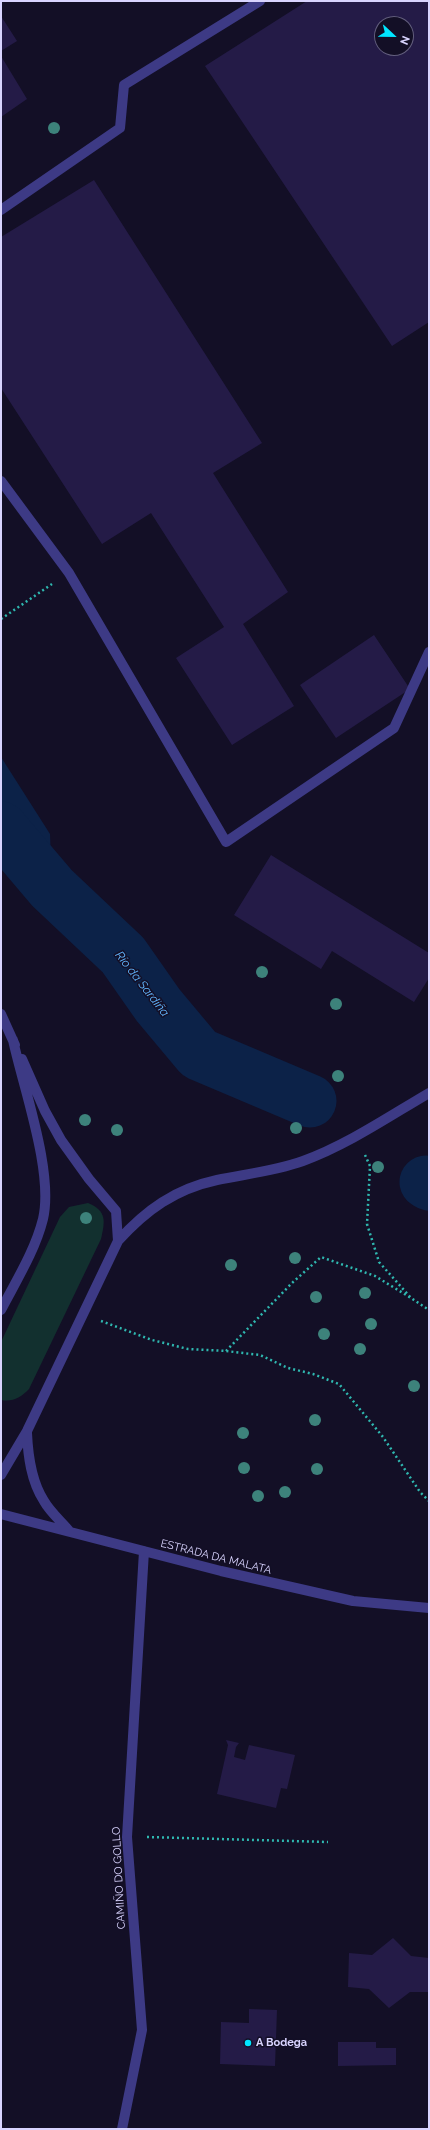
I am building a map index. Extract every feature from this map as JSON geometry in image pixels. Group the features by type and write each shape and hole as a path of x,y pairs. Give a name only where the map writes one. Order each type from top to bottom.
{"street":[{"path":"1,210 120,128 124,85 260,1"},
{"path":"1,481 69,573 226,842 394,728 429,652"},
{"path":"1,1014 45,1111 61,1140 89,1179 116,1211 118,1241"},
{"path":"1,1310 37,1239 43,1217 43,1166 13,1040"},
{"path":"1,1475 27,1431 118,1241 137,1220 167,1198 216,1180 265,1172 303,1161 355,1135 429,1094"},
{"path":"27,1431 28,1448 34,1479 44,1502 70,1532"},
{"name":"ESTRADA DA MALATA","path":"1,1514 144,1551 353,1601 429,1608"},
{"name":"CAMIÑO DO GOLLO","path":"122,2129 142,2030 127,1837 144,1551"}],"path":[{"path":"1,619 69,573"},
{"path":"355,1135 370,1166 367,1224 379,1262 411,1298"},
{"path":"226,1351 292,1283 321,1257 376,1276 429,1310"},
{"path":"84,1313 118,1328 152,1340 188,1349 260,1355 288,1368 313,1374 339,1384 383,1437 420,1492 429,1501"},
{"path":"127,1837 328,1842"}],"green space":[{"path":"88,1203 99,1209 102,1213 104,1222 101,1239 29,1389 16,1399 1,1400 1,1342 60,1217 69,1207"}],"water":[{"path":"1,757 50,834 52,888 1,858"}],"building":[{"path":"307,1 429,1 429,322 392,346 205,66"},
{"path":"1,16 17,41 1,51"},
{"path":"1,56 27,99 1,117"},
{"path":"94,180 262,443 213,473 288,592 243,624 294,706 232,745 176,658 224,627 151,513 102,544 1,388 1,237"},
{"path":"374,635 410,689 336,738 300,685"},
{"path":"271,855 429,953 429,978 414,1002 332,951 321,969 234,915"},
{"path":"226,1740 239,1743 236,1747 234,1757 245,1760 249,1745 295,1755 287,1789 281,1788 276,1808 217,1794 228,1745"},
{"path":"393,1938 411,1956 429,1958 429,1992 410,1992 389,2008 369,1989 348,1987 349,1953 372,1955"},
{"name":"A Bodega","path":"249,2009 277,2010 275,2066 220,2064 221,2022 249,2023"},
{"path":"338,2042 376,2042 376,2048 396,2048 396,2065 338,2066"}],"waterway":[{"name":"Río da Sardiña","path":"1,828 52,888 123,955 158,1005 199,1054 310,1101"}],"place":[{"name":"A Bodega","path":"248,2043"}]}
